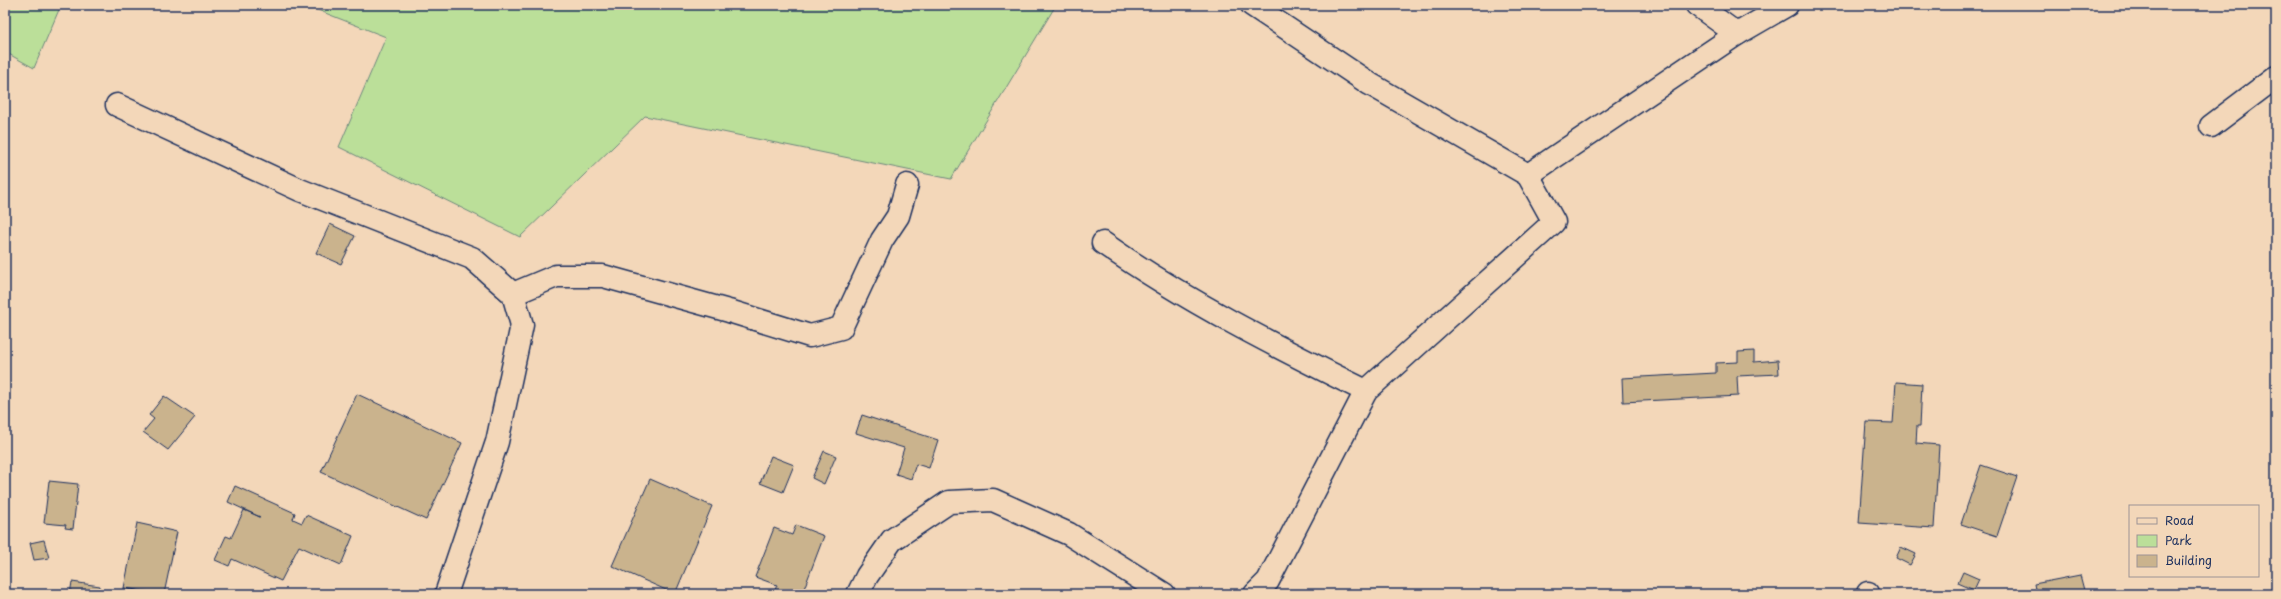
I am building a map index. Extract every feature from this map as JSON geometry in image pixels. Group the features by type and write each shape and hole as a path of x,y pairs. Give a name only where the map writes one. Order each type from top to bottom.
{"street":[{"path":"1252,5 1370,84 1528,175 1554,222 1366,391 1268,581 1255,594"},
{"path":"1697,5 1737,34"},
{"path":"1528,175 1737,34 1787,5"},
{"path":"2211,126 2276,77"},
{"path":"117,105 300,190 472,258 513,294 522,325 497,442 446,594"},
{"path":"513,294 556,276 603,276 729,311 810,336 841,328 882,240 898,216 907,185"},
{"path":"1103,243 1152,277 1253,335 1366,391"},
{"path":"858,594 867,576 892,540 949,502 993,500 1070,534 1164,594"}],"green space":[{"path":"5,5 61,5 34,68 5,52"},
{"path":"305,5 1056,5 951,179 645,116 520,237 339,147 386,37"}],"building":[{"path":"330,224 355,236 341,264 316,253"},
{"path":"1754,351 1754,362 1778,360 1779,374 1737,376 1738,396 1623,402 1622,378 1716,373 1716,363 1738,362 1738,352"},
{"path":"1896,382 1922,384 1920,426 1917,426 1916,443 1939,445 1934,528 1859,523 1866,422 1893,423"},
{"path":"357,394 462,443 426,520 321,472"},
{"path":"164,396 195,417 168,450 143,432 154,419 149,415"},
{"path":"862,415 938,440 929,468 916,464 911,479 896,474 904,448 856,433"},
{"path":"824,451 836,456 824,484 812,478"},
{"path":"771,456 794,465 783,492 760,483"},
{"path":"1981,465 2017,477 1997,536 1961,524"},
{"path":"650,479 712,506 675,594 612,566"},
{"path":"49,481 78,484 73,529 65,528 66,525 44,523"},
{"path":"235,486 295,513 293,519 302,523 306,515 353,536 341,565 299,546 281,581 232,559 229,566 215,560 226,536 231,538 244,510 260,517 228,502"},
{"path":"137,523 177,532 164,594 124,588"},
{"path":"796,525 824,536 802,594 785,594 775,590 777,585 755,577 774,528 792,535"},
{"path":"44,540 49,558 34,560 30,543"},
{"path":"1901,547 1916,554 1910,565 1896,558"},
{"path":"1963,572 1979,579 1974,590 1958,583"},
{"path":"2080,575 2085,594 2036,594 2034,584"},
{"path":"72,582 100,586 98,594 70,594"},
{"path":"124,588 144,593 144,594 122,594"}]}
